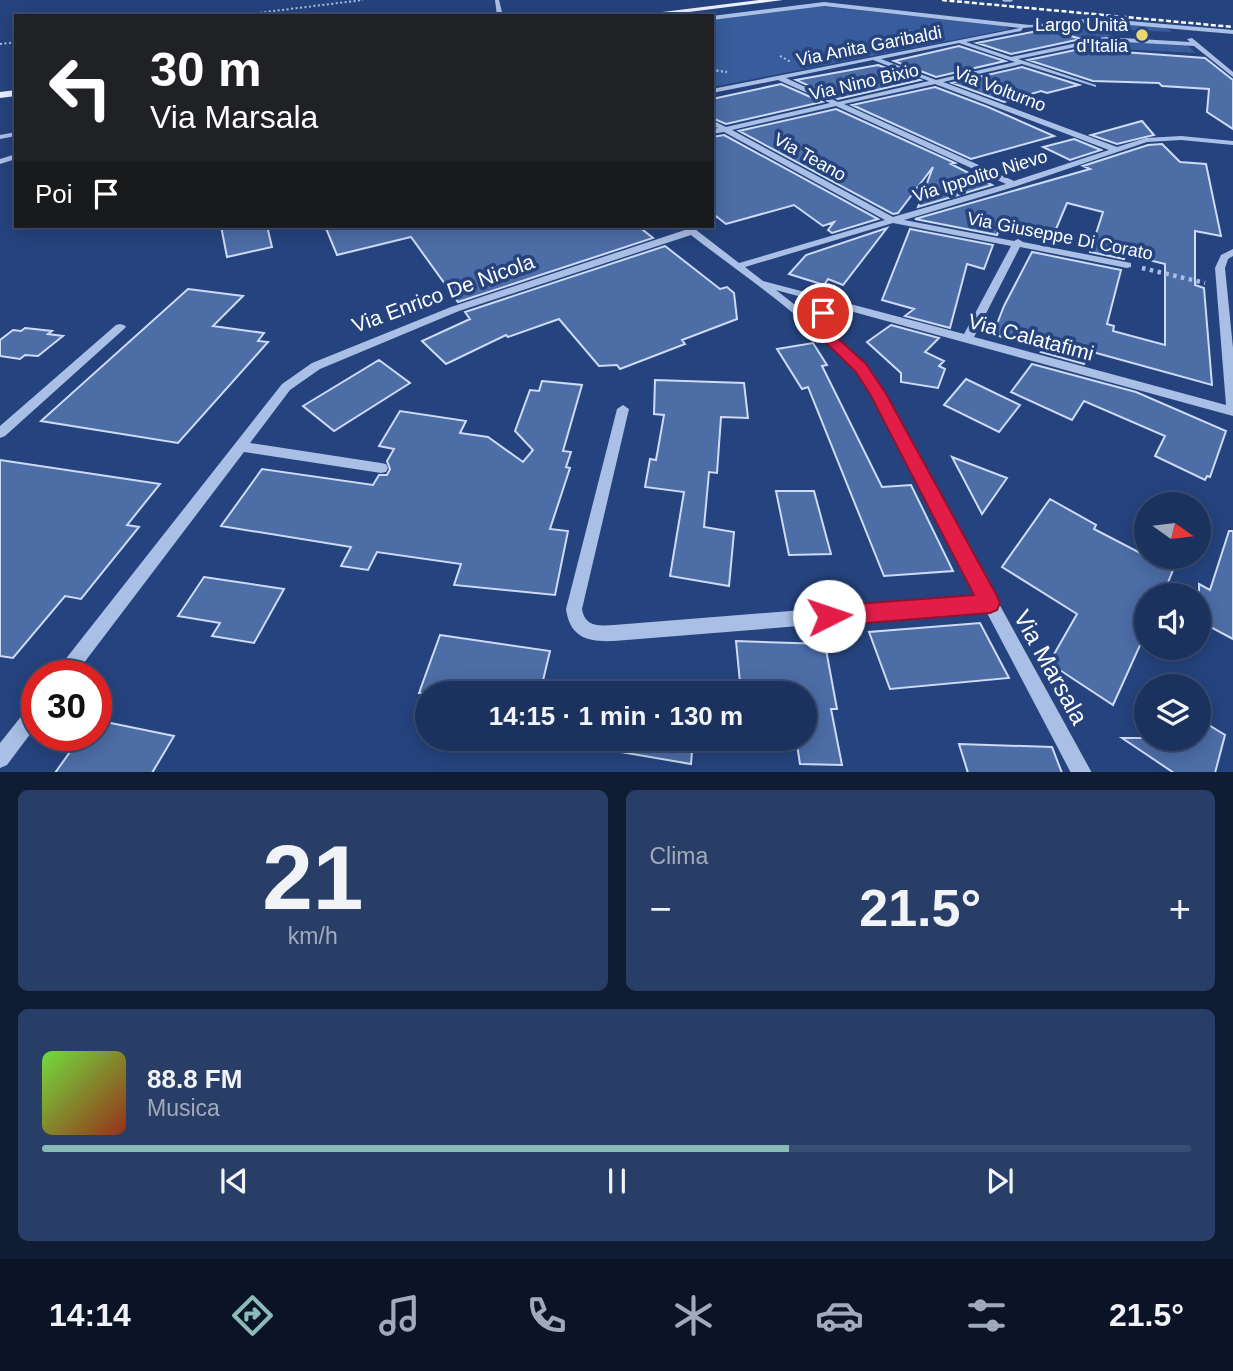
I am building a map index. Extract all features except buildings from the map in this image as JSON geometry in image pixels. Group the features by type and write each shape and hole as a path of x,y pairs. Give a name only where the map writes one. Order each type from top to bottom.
{"main road":[{"path":"648,14 752,0"},
{"path":"651,14 779,0"}],"street":[{"path":"714,18 824,4 1030,27 1086,19 1233,32"},
{"path":"1175,26 1233,75"},
{"name":"Via Anita Garibaldi","path":"714,91 1030,27"},
{"path":"1010,58 1110,39 1196,44"},
{"path":"959,42 1094,86"},
{"name":"Via Volturno","path":"874,59 1115,149"},
{"name":"Via Nino Bixio","path":"714,132 1023,62"},
{"path":"780,78 1014,184"},
{"name":"Via Teano","path":"714,123 892,220"},
{"name":"Via Ippolito Nievo","path":"739,266 1014,184 1142,141 1166,138 1233,143"},
{"name":"Via Giuseppe Di Corato","path":"892,220 1127,265"},
{"path":"689,229 764,284"},
{"name":"Via Enrico De Nicola","path":"76,660 285,387 316,366 455,309 689,229"},
{"path":"967,340 1018,242"},
{"path":"1233,252 1221,262 1233,411"},
{"name":"Via Calatafimi","path":"764,284 1233,411"},
{"name":"Via Marsala","path":"764,284 860,368 877,392 1082,772"},
{"path":"820,299 825,309 822,327 825,335"},
{"path":"801,315 817,316 823,313"},
{"path":"0,433 120,327"},
{"path":"623,409 574,609 574,618 582,629 614,633 990,603"},
{"path":"240,446 381,468"},
{"path":"0,758 21,731"}],"path":[{"path":"249,14 363,0"},
{"path":"901,28 921,35 926,40"},
{"path":"784,65 794,63"},
{"path":"714,70 737,72"},
{"name":"Via Giuseppe Di Corato","path":"1127,265 1221,286"}],"shaded area":[{"path":"820,6 1004,26 1010,29 714,87 714,20"},
{"path":"1099,22 1165,28 1172,32 1108,29 1113,37 1077,41 1067,26 1061,24"},
{"path":"1111,41 1188,46 1196,53 1117,49 1097,43"}],"waterway":[{"path":"1004,0 1011,0"}],"railway":[{"path":"942,0 1233,27"}],"place":[{"name":"Largo Unità d'Italia","path":"1142,35"}],"route":[{"path":"823,313 822,327 825,335 860,368 877,392 990,603 829,616"}]}
